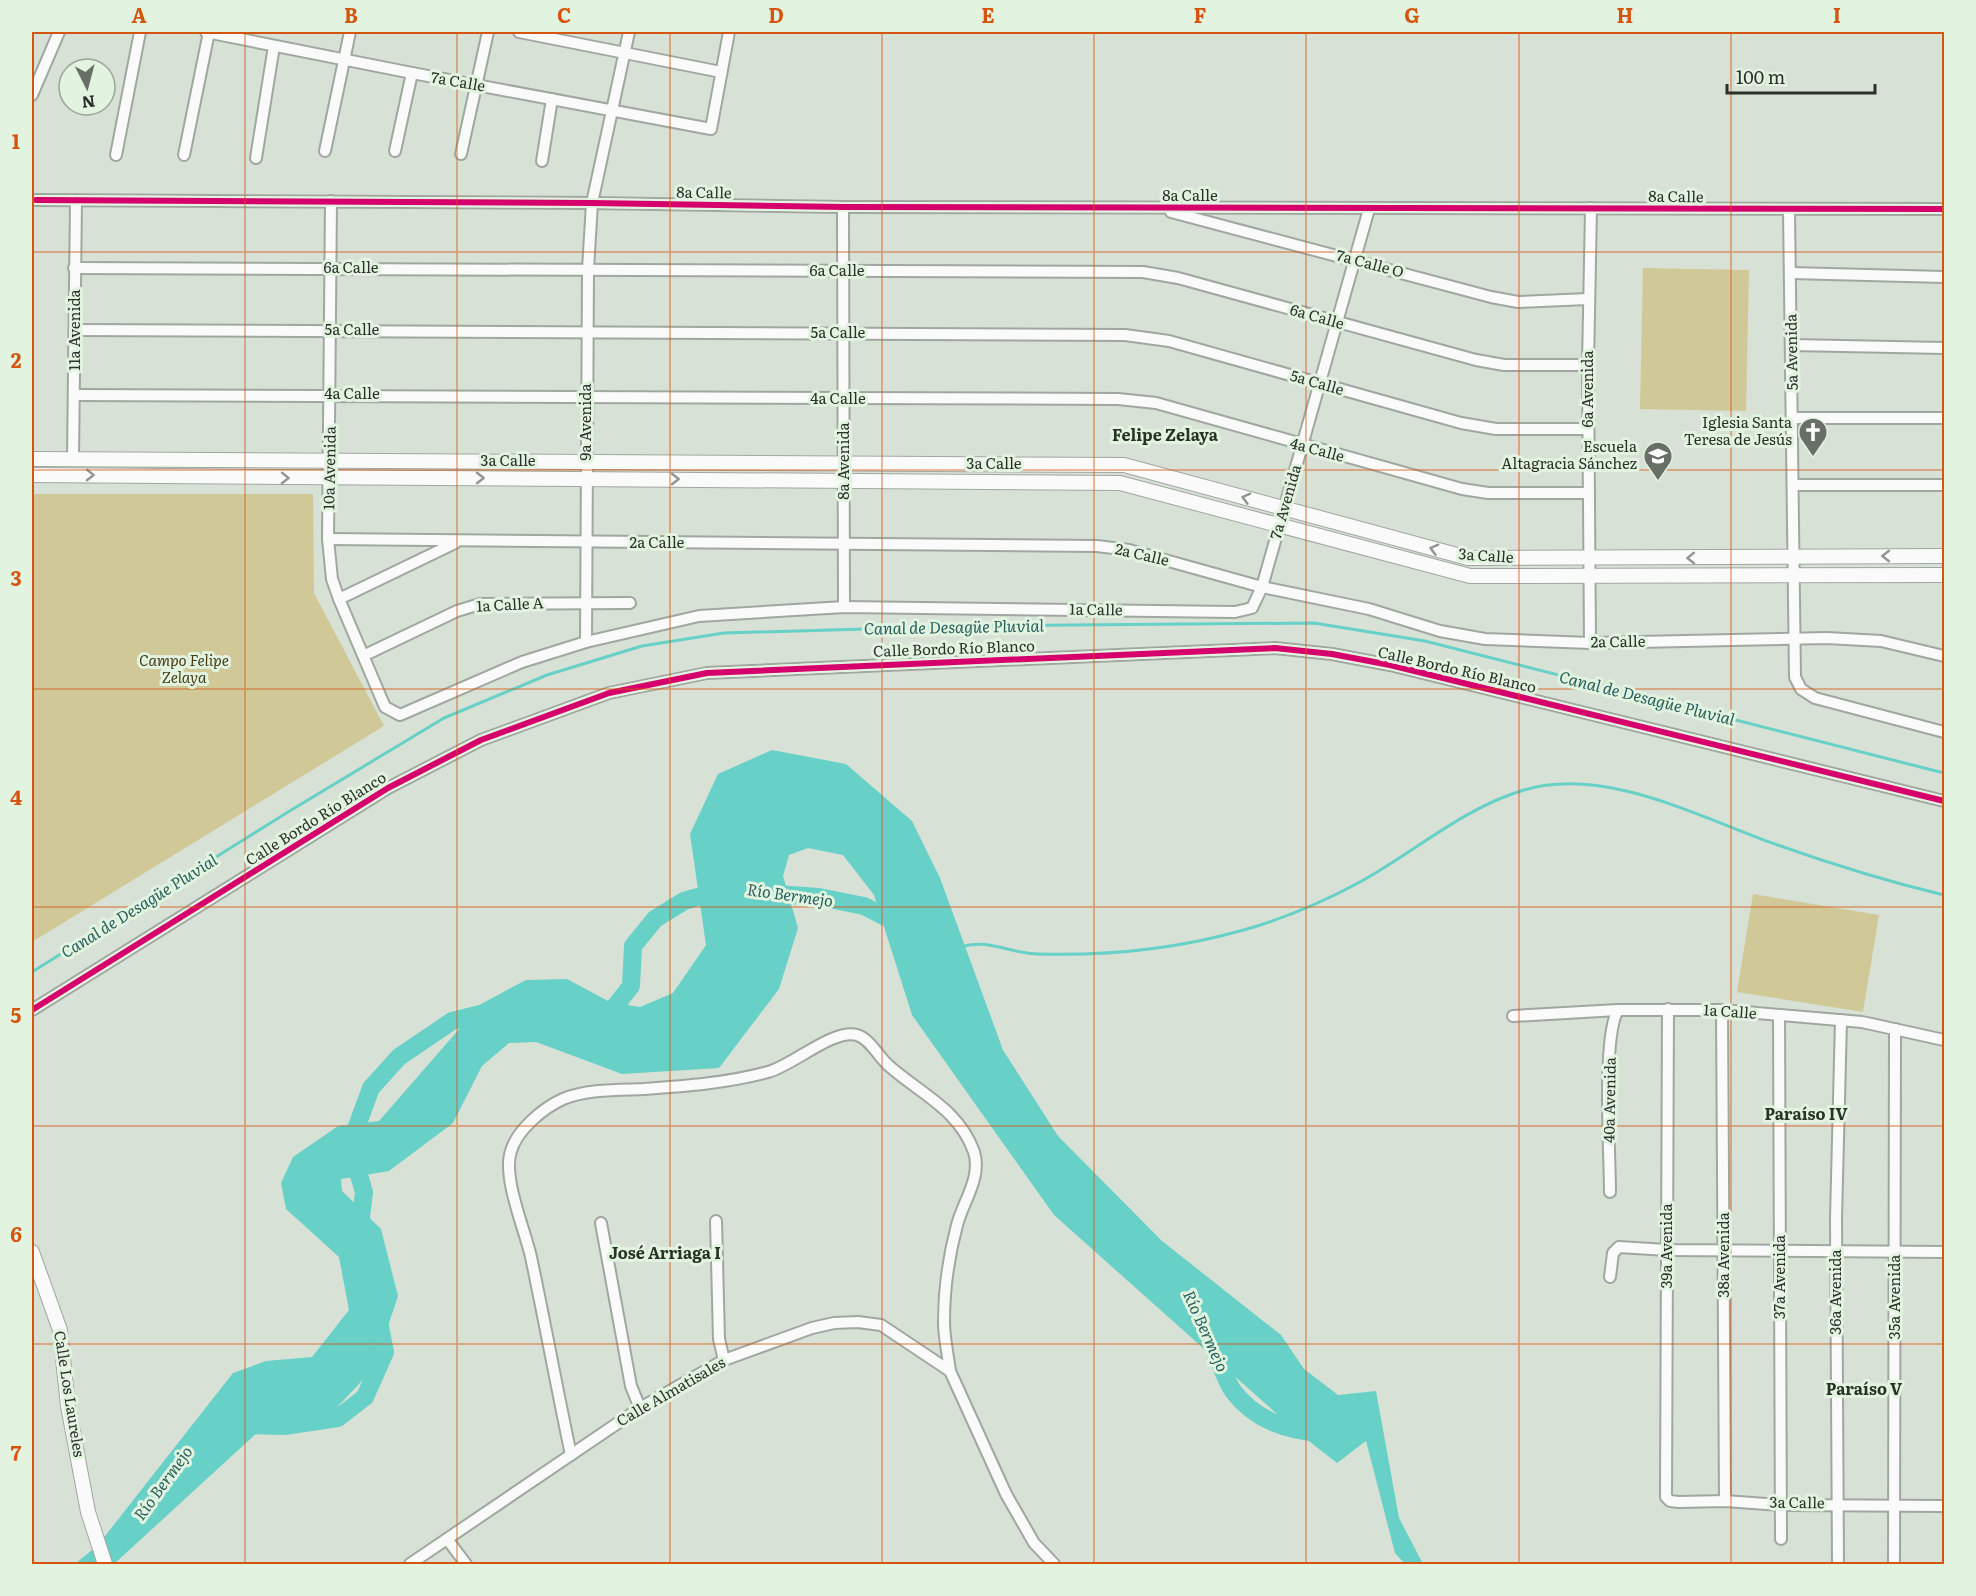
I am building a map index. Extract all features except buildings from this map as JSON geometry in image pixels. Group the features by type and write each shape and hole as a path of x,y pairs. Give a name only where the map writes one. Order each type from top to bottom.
{"street":[{"path":"32,95 59,32"},
{"path":"116,155 141,32"},
{"path":"184,155 208,32"},
{"name":"7a Calle","path":"208,32 711,129 721,72"},
{"path":"325,151 350,32"},
{"path":"461,154 489,32"},
{"path":"519,32 721,72 729,32"},
{"name":"9a Avenida","path":"586,642 586,396 588,269 592,203 629,32"},
{"path":"256,158 274,46"},
{"path":"395,151 412,73"},
{"path":"542,161 552,99"},
{"name":"8a Calle","path":"36,200 592,203 843,207 1591,208 1789,211 1944,209"},
{"name":"11a Avenida","path":"73,459 76,200"},
{"name":"10a Avenida","path":"331,201 332,330 328,539 332,579 385,707 400,715 522,662 586,642"},
{"name":"8a Avenida","path":"843,207 844,607"},
{"name":"7a Calle O","path":"1154,208 1509,300 1588,299"},
{"name":"7a Avenida","path":"1262,587 1369,208"},
{"name":"6a Avenida","path":"1590,643 1588,299 1591,208"},
{"name":"5a Avenida","path":"1789,211 1794,418 1795,638"},
{"name":"6a Calle","path":"74,268 1143,272 1178,278 1336,323 1504,365 1588,365"},
{"path":"1791,273 1944,277"},
{"name":"5a Calle","path":"75,330 1125,335 1169,341 1461,423 1496,429 1588,429"},
{"path":"1792,345 1944,348"},
{"name":"4a Calle","path":"74,394 331,394 843,400 1118,399 1156,403 1302,446 1462,489 1488,493 1589,493"},
{"path":"1794,418 1944,418"},
{"name":"3a Calle","path":"32,459 1124,465 1468,558 1944,556"},
{"name":"3a Calle","path":"32,475 1120,483 1470,576 1944,575"},
{"path":"1794,485 1944,485"},
{"name":"2a Calle","path":"328,539 458,542 1097,546 1129,550 1262,587 1369,609 1451,633 1485,639 1590,643 1795,638 1881,641 1944,656"},
{"path":"339,599 458,542"},
{"name":"1a Calle","path":"844,607 1245,611 1256,603 1262,587"},
{"name":"1a Calle A","path":"365,656 457,611 480,604 630,603"},
{"path":"586,642 699,616 844,607"},
{"path":"1795,638 1795,677 1797,684 1807,694 1944,732"},
{"name":"Calle Bordo Río Blanco","path":"32,1010 388,788 481,740 609,693 707,673 1275,648 1332,654 1390,665 1944,801"},
{"name":"1a Calle","path":"1513,1016 1618,1010 1722,1010 1841,1020 1944,1040"},
{"name":"40a Avenida","path":"1610,1192 1612,1020 1618,1010"},
{"name":"39a Avenida","path":"1666,1483 1668,1010"},
{"name":"38a Avenida","path":"1722,1010 1725,1501"},
{"name":"37a Avenida","path":"1779,1016 1782,1539"},
{"name":"36a Avenida","path":"1838,1564 1836,1251 1841,1020"},
{"name":"35a Avenida","path":"1894,1564 1895,1029"},
{"path":"571,1455 530,1256 511,1180 509,1154 517,1136 544,1111 564,1099 590,1093 698,1085 749,1077 778,1070 836,1037 849,1034 858,1035 885,1063 932,1097 961,1126 975,1155 973,1186 957,1224 950,1270 944,1322 950,1371 1006,1494 1034,1543 1054,1564"},
{"path":"716,1221 720,1339 724,1360"},
{"path":"601,1224 631,1386 640,1408"},
{"path":"1610,1277 1615,1249 1944,1252"},
{"name":"Calle Los Laureles","path":"32,1252 60,1330 68,1406 88,1512 105,1564"},
{"name":"Calle Almatisales","path":"410,1564 640,1408 724,1360 812,1328 834,1323 858,1322 881,1325 950,1371"},
{"name":"3a Calle","path":"1666,1483 1666,1497 1670,1502 1725,1501 1781,1505 1944,1506"},
{"path":"447,1539 466,1564"}],"green space":[{"path":"1643,268 1749,270 1746,411 1640,409"},
{"name":"Campo Felipe Zelaya","path":"32,494 313,494 314,593 384,726 32,942"},
{"path":"1753,894 1879,915 1863,1012 1737,992"}],"water":[{"path":"772,750 846,764 912,821 940,878 1003,1050 1058,1136 1162,1241 1281,1335 1304,1369 1338,1395 1376,1391 1399,1518 1423,1564 1405,1564 1395,1553 1366,1441 1337,1463 1296,1431 1054,1215 912,1015 874,895 843,855 808,848 789,855 783,876 798,928 779,989 719,1068 622,1074 536,1042 509,1043 482,1066 453,1123 389,1171 341,1179 342,1191 381,1229 398,1296 374,1368 327,1418 270,1421 114,1564 75,1564 98,1545 233,1373 266,1361 312,1357 349,1310 339,1257 286,1209 281,1183 293,1157 338,1126 379,1121 481,1004 526,980 567,979 610,1002 640,1007 673,993 706,945 690,834 718,774"}],"waterway":[{"name":"Canal de Desagüe Pluvial","path":"32,972 288,812 444,718 547,675 642,646 724,633 971,626 1314,623 1425,641 1944,773"},
{"path":"961,947 981,944 1038,954 1089,954 1165,947 1255,927 1346,889 1480,808 1524,790 1555,784 1619,789 1651,798 1817,858 1944,895"},
{"name":"Río Bermejo","path":"598,1018 613,1009 631,986 633,946 655,919 684,901 722,890"},
{"name":"Río Bermejo","path":"763,893 819,897 864,906 901,925"},
{"name":"Río Bermejo","path":"359,1233 364,1192 350,1145 371,1088 399,1057 452,1021 496,1010"},
{"name":"Río Bermejo","path":"242,1425 284,1426 338,1418 365,1397 385,1352 378,1317"},
{"name":"Río Bermejo","path":"1212,1344 1230,1386 1251,1409 1283,1426 1320,1433"}],"cycle path":[{"path":"36,200 592,203 843,207 1944,209"},
{"path":"32,1010 388,788 481,740 609,693 707,673 1275,648 1332,654 1390,665 1944,801"}],"place":[{"name":"Iglesia Santa Teresa de Jesús","path":"1813,458"},
{"name":"Escuela Altagracia Sánchez","path":"1658,482"}],"district":[{"name":"Felipe Zelaya","path":"1165,435"},
{"name":"Paraíso IV","path":"1806,1114"},
{"name":"José Arriaga I","path":"665,1253"},
{"name":"Paraíso V","path":"1864,1389"}]}
